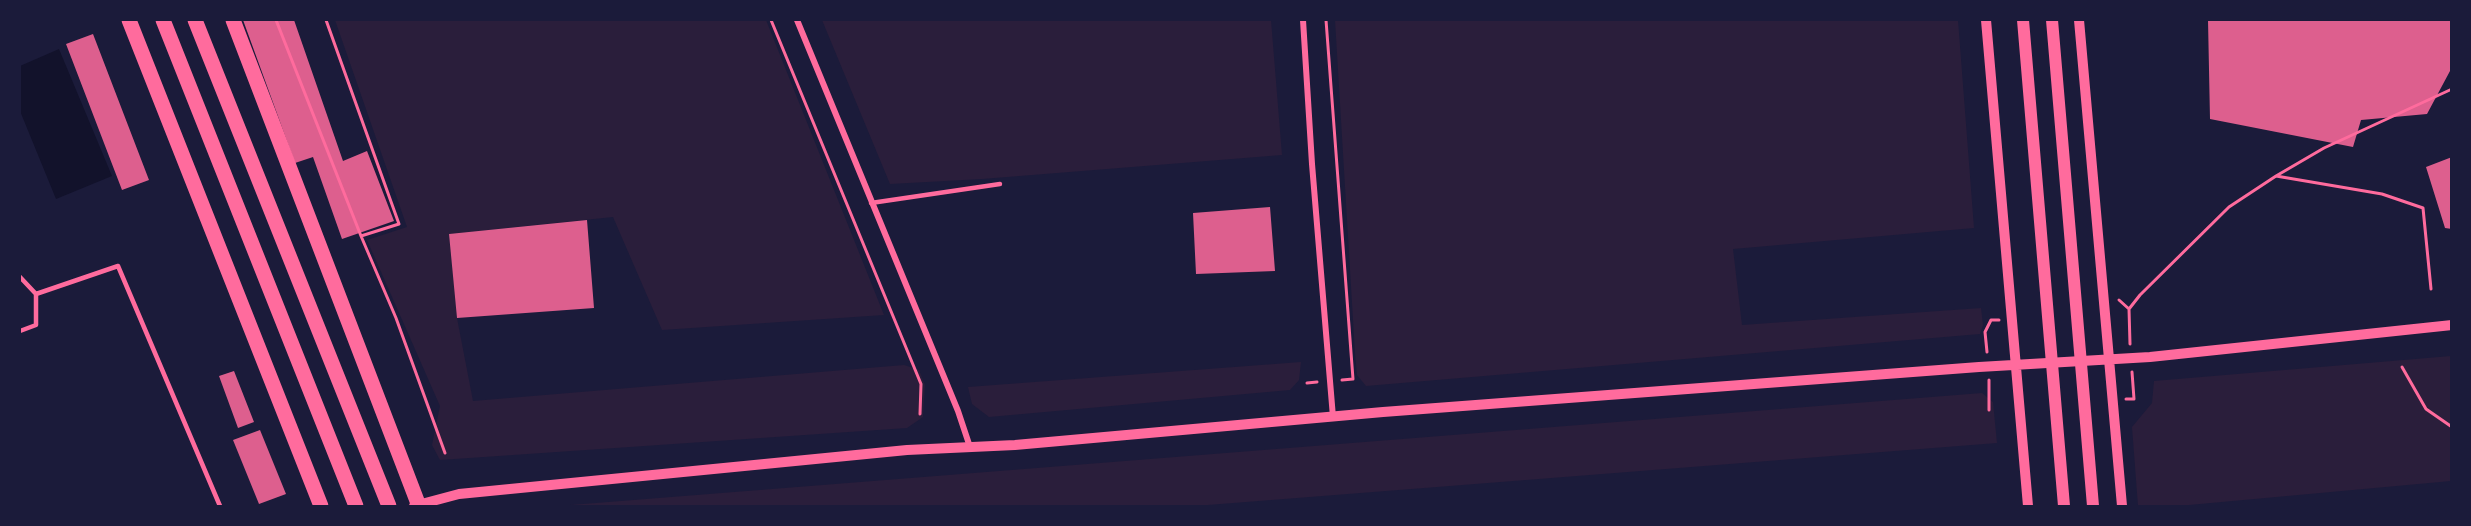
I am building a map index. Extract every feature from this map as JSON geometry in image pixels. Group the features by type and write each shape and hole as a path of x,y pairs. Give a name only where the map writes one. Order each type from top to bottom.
{"main road":[{"path":"129,20 321,507"},
{"path":"163,20 356,507"},
{"path":"195,20 388,507"},
{"path":"233,20 418,506"},
{"path":"2023,20 2064,507"},
{"path":"2052,20 2093,507"}],"street":[{"path":"796,20 958,411 970,448"},
{"path":"1303,20 1312,164 1333,417"},
{"path":"1986,20 2028,507"},
{"path":"2079,20 2122,507"},
{"path":"418,506 459,494 907,450 970,448 1333,417 2052,362 2150,357 2451,326"}],"lane":[{"path":"871,203 1000,184"},
{"path":"36,294 118,266 220,507"},
{"path":"20,277 36,294 36,325 20,331"}],"path":[{"path":"276,20 360,236 396,318 445,453"},
{"path":"326,20 399,224 360,236"},
{"path":"771,20 921,384 920,414"},
{"path":"1326,20 1353,379"},
{"path":"2129,309 2140,295 2229,207 2324,148 2451,89"},
{"path":"2276,176 2382,194 2423,208 2431,289"},
{"path":"2402,368 2426,409 2451,427"}],"shaded area":[{"path":"335,20 766,20 884,315 662,330 613,217 449,234 457,318 473,401 904,365 919,370 925,385 923,417 907,428 440,460 432,445 440,406 367,240 407,227"},
{"path":"822,20 1271,20 1282,155 982,179 890,184"},
{"path":"1335,20 1958,20 1974,228 1733,249 1742,325 1981,308 1983,325 1980,334 1366,386 1357,375 1355,353"},
{"path":"59,49 112,176 56,199 20,111 20,66"},
{"path":"2451,356 2451,481 2178,506 2138,506 2132,427 2152,403 2154,381"},
{"path":"1301,362 1299,380 1290,390 989,417 972,404 968,387"},
{"path":"1982,393 1993,402 1997,443 1195,506 558,506"}],"building":[{"path":"243,20 294,20 343,161 367,151 394,221 342,239 313,157 295,163"},
{"path":"2208,20 2452,20 2452,73 2450,71 2427,114 2361,120 2353,147 2210,119"},
{"path":"93,34 149,180 122,190 66,44"},
{"path":"2452,157 2452,229 2445,228 2426,167"},
{"path":"1270,207 1275,271 1196,274 1193,213"},
{"path":"587,220 594,308 457,318 449,234"},
{"path":"234,371 254,422 238,428 219,376"},
{"path":"260,430 286,494 259,504 233,440"}]}
